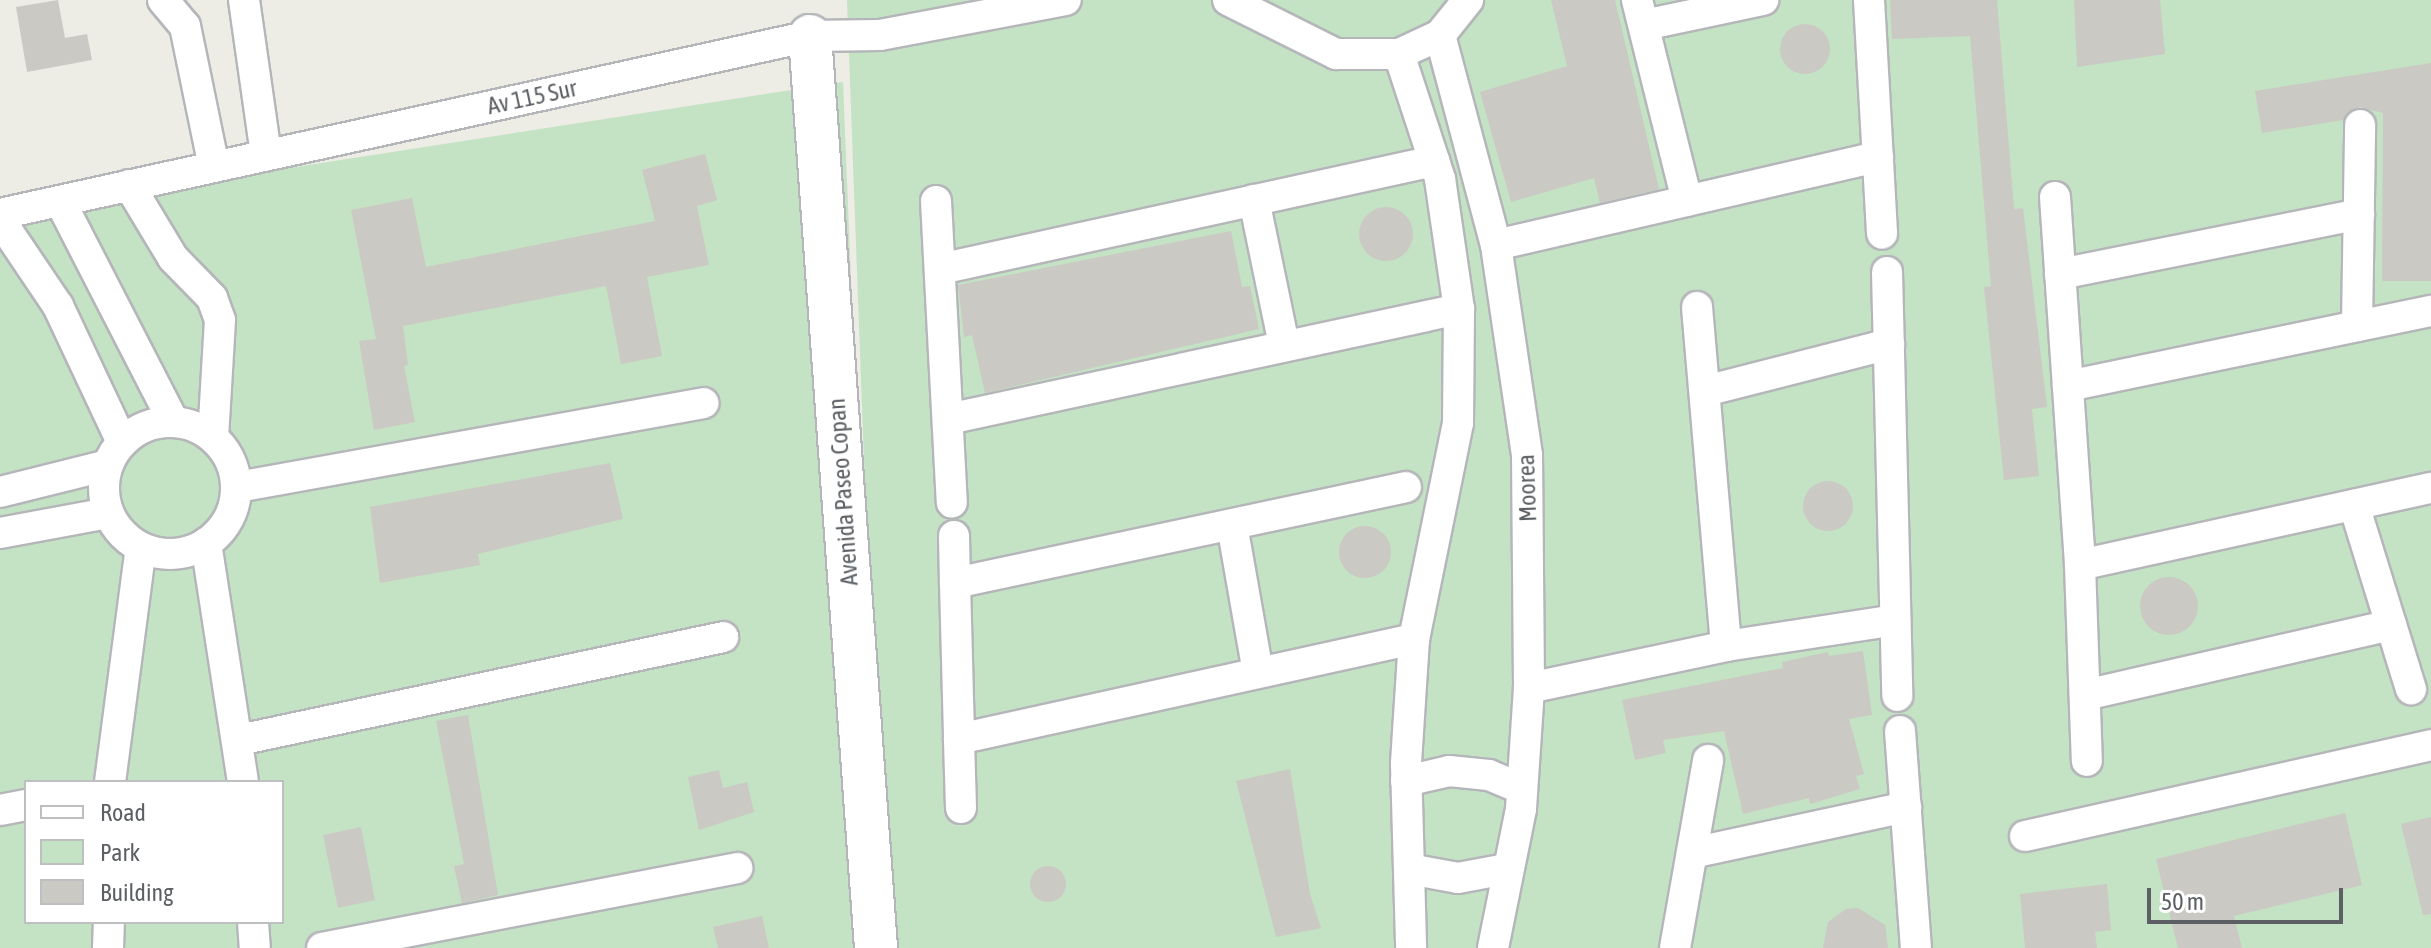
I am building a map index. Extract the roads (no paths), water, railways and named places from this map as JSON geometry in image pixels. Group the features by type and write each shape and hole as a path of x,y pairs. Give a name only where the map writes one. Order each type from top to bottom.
{"main road":[{"name":"Avenida Paseo Copan","path":"810,36 876,948"}],"street":[{"path":"163,0 185,26 214,167"},
{"path":"244,0 266,155"},
{"name":"Av 115 Sur","path":"0,217 129,185 810,36 880,35 1066,0"},
{"path":"1228,0 1336,54 1399,54 1440,35 1468,0"},
{"path":"1687,201 1640,13 1763,0"},
{"path":"1869,0 1882,234"},
{"name":"Moorea","path":"1440,35 1471,137 1496,245 1527,455 1529,688 1522,789 1493,948"},
{"path":"1399,54 1431,152 1459,309 1458,423 1414,639 1406,781 1411,948"},
{"path":"2357,326 2360,125"},
{"path":"940,269 1254,200 1431,152 1471,137"},
{"path":"1496,245 1878,157"},
{"path":"129,185 173,258 212,298 220,320 213,437"},
{"path":"2055,197 2080,565 2087,761"},
{"path":"1254,200 1284,345"},
{"path":"60,201 173,421"},
{"path":"936,201 952,503"},
{"path":"2060,274 2359,214"},
{"path":"0,217 58,306 115,453 108,513 141,548 184,553 206,543 224,527 237,487 230,458 213,437 173,421 154,423 115,453 6,491 8,531 108,513"},
{"path":"1887,272 1897,696"},
{"path":"1697,307 1726,646"},
{"path":"948,419 1459,309"},
{"path":"2068,386 2431,311"},
{"path":"1705,391 1889,344"},
{"path":"237,487 704,403"},
{"path":"955,583 1406,487"},
{"path":"2080,565 2431,488"},
{"path":"2354,505 2411,689"},
{"path":"1232,525 1258,672"},
{"path":"954,536 961,808"},
{"path":"206,543 243,780"},
{"path":"110,780 129,602 141,548"},
{"path":"1529,688 1726,646 1895,620"},
{"path":"2085,695 2391,625"},
{"path":"239,740 723,637"},
{"path":"959,739 1414,639"},
{"path":"1900,731 1916,948"},
{"path":"2025,836 2431,745"},
{"path":"1675,948 1708,760"},
{"path":"1406,781 1449,771 1489,775 1522,789"},
{"path":"0,810 24,805"},
{"path":"1692,853 1906,807"},
{"path":"322,948 737,868"},
{"path":"1409,869 1458,878 1506,869"},
{"path":"108,948 109,924"},
{"path":"253,924 255,948"}]}
